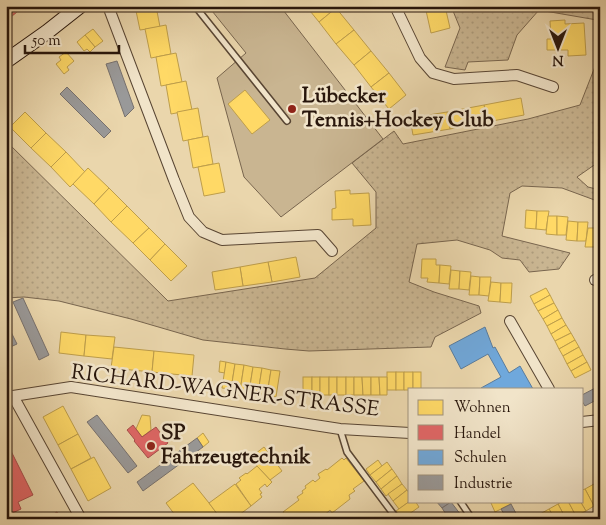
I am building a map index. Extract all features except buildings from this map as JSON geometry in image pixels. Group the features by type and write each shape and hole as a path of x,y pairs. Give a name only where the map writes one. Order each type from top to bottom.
{"main road":[{"path":"6,61 80,6"}],"street":[{"path":"108,6 189,217 203,232 222,240 318,235 332,251"},
{"path":"395,6 420,58 433,73 454,79 517,75 553,87"},
{"path":"510,321 548,388"},
{"name":"RICHARD-WAGNER-STRASSE","path":"10,397 72,387 340,429 408,433"},
{"path":"10,397 81,519"},
{"path":"584,422 600,420"}],"lane":[{"path":"195,6 287,121"},
{"path":"340,429 347,452 397,519"},
{"path":"461,502 472,519"}],"shaded area":[{"name":"Lübecker Tennis+Hockey Club","path":"208,6 280,6 383,139 281,217 244,177 217,78 246,53"},
{"path":"451,6 600,6 600,161 577,177 588,187 600,190 600,202 562,188 522,186 510,193 502,236 570,253 559,269 529,272 520,260 502,258 490,250 457,240 417,244 409,282 479,306 481,313 435,337 431,347 309,351 203,340 59,301 24,297 6,298 6,141 168,301 315,278 376,228 376,192 352,163 394,131 403,144 528,119 580,105 598,59 597,20 539,10 517,35 508,60 468,62 465,70 445,67 460,28"}],"place":[{"name":"Lübecker Tennis+Hockey Club","path":"292,109"},
{"name":"SP Fahrzeugtechnik","path":"151,446"}]}
